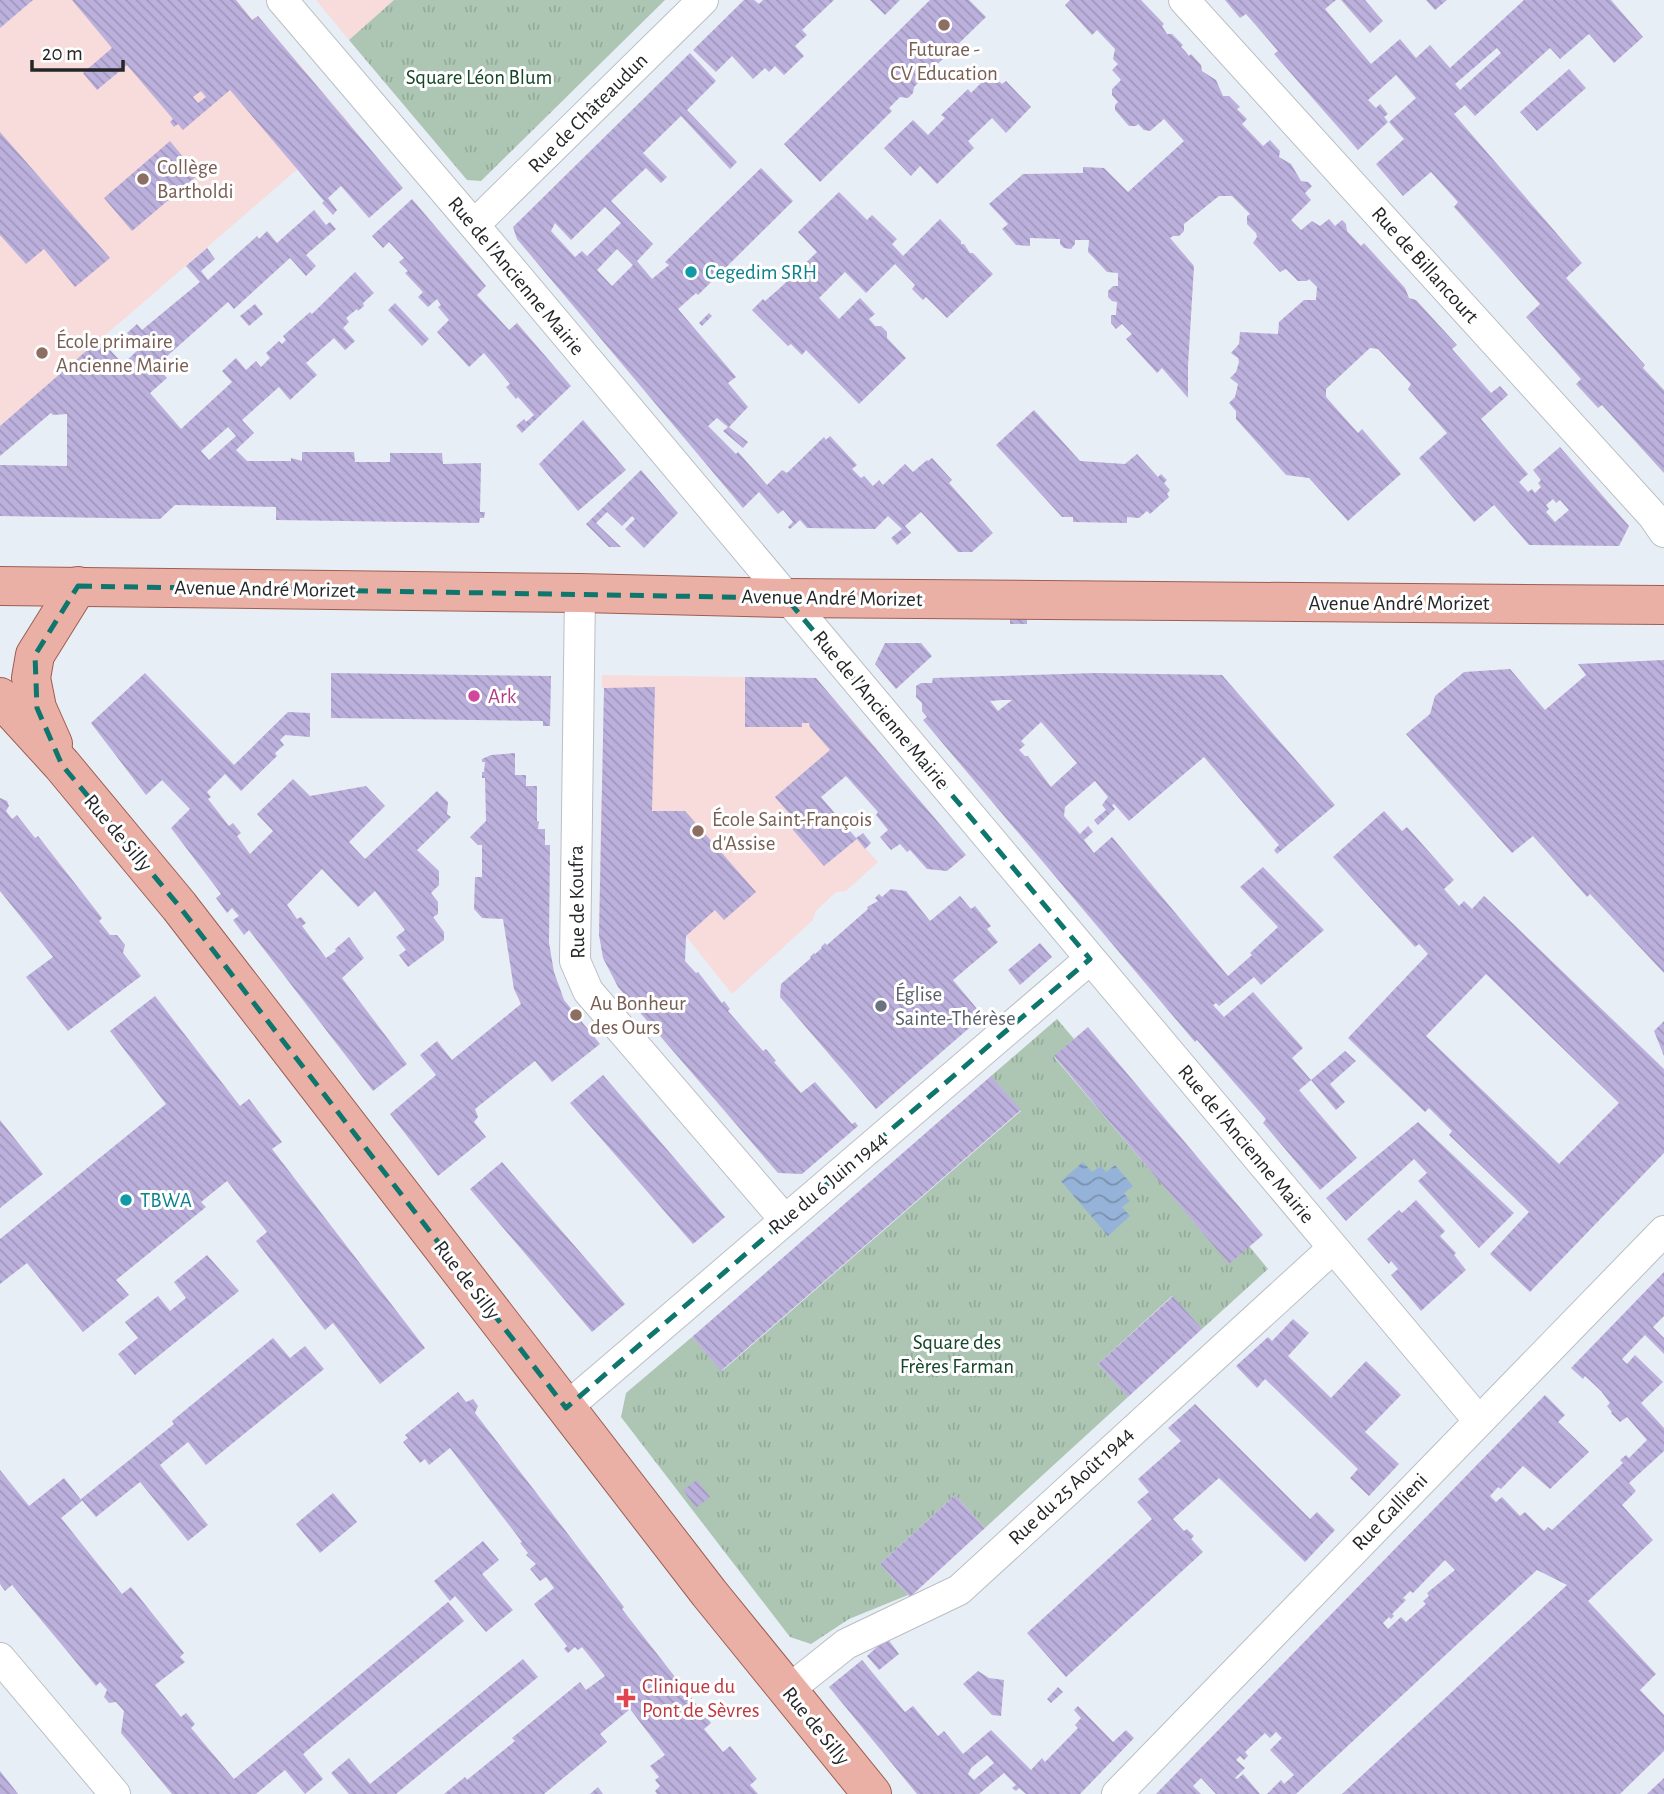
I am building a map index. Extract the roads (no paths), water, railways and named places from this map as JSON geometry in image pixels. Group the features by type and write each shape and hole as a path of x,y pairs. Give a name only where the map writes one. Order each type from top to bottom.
{"main road":[{"name":"Avenue André Morizet","path":"0,586 786,598 1664,605"},
{"name":"Rue de Silly","path":"62,765 37,708 31,678 35,655 78,586"},
{"name":"Rue de Silly","path":"0,697 62,765 179,906 566,1408 787,1691 872,1794"}],"street":[{"name":"Rue de l'Ancienne Mairie","path":"282,0 1479,1421"},
{"name":"Rue de Châteaudun","path":"474,225 703,0"},
{"name":"Rue de Billancourt","path":"1184,0 1663,528"},
{"name":"Rue de Koufra","path":"580,593 575,961 588,991 785,1220"},
{"name":"Rue du 6 Juin 1944","path":"566,1408 1090,959"},
{"name":"Rue Gallieni","path":"1117,1794 1664,1231"},
{"name":"Rue du 25 Août 1944","path":"787,1691 846,1644 959,1590 1333,1248"},
{"path":"0,1658 115,1794"}],"water":[{"path":"1083,1162 1092,1172 1101,1166 1106,1172 1115,1165 1133,1186 1124,1193 1130,1201 1122,1207 1130,1216 1108,1236 1061,1181"}],"place":[{"name":"Futurae - CV Education","path":"944,25"},
{"name":"Collège Bartholdi","path":"143,179"},
{"name":"Cegedim SRH","path":"691,272"},
{"name":"École primaire Ancienne Mairie","path":"42,353"},
{"name":"Ark","path":"474,696"},
{"name":"École Saint-François d'Assise","path":"698,831"},
{"name":"Église Sainte-Thérèse","path":"881,1006"},
{"name":"Au Bonheur des Ours","path":"576,1015"},
{"name":"TBWA","path":"126,1200"},
{"name":"Clinique du Pont de Sèvres","path":"626,1698"}],"park label":[{"name":"Square Léon Blum","path":"479,77"},
{"name":"Square des Frères Farman","path":"957,1354"}]}
